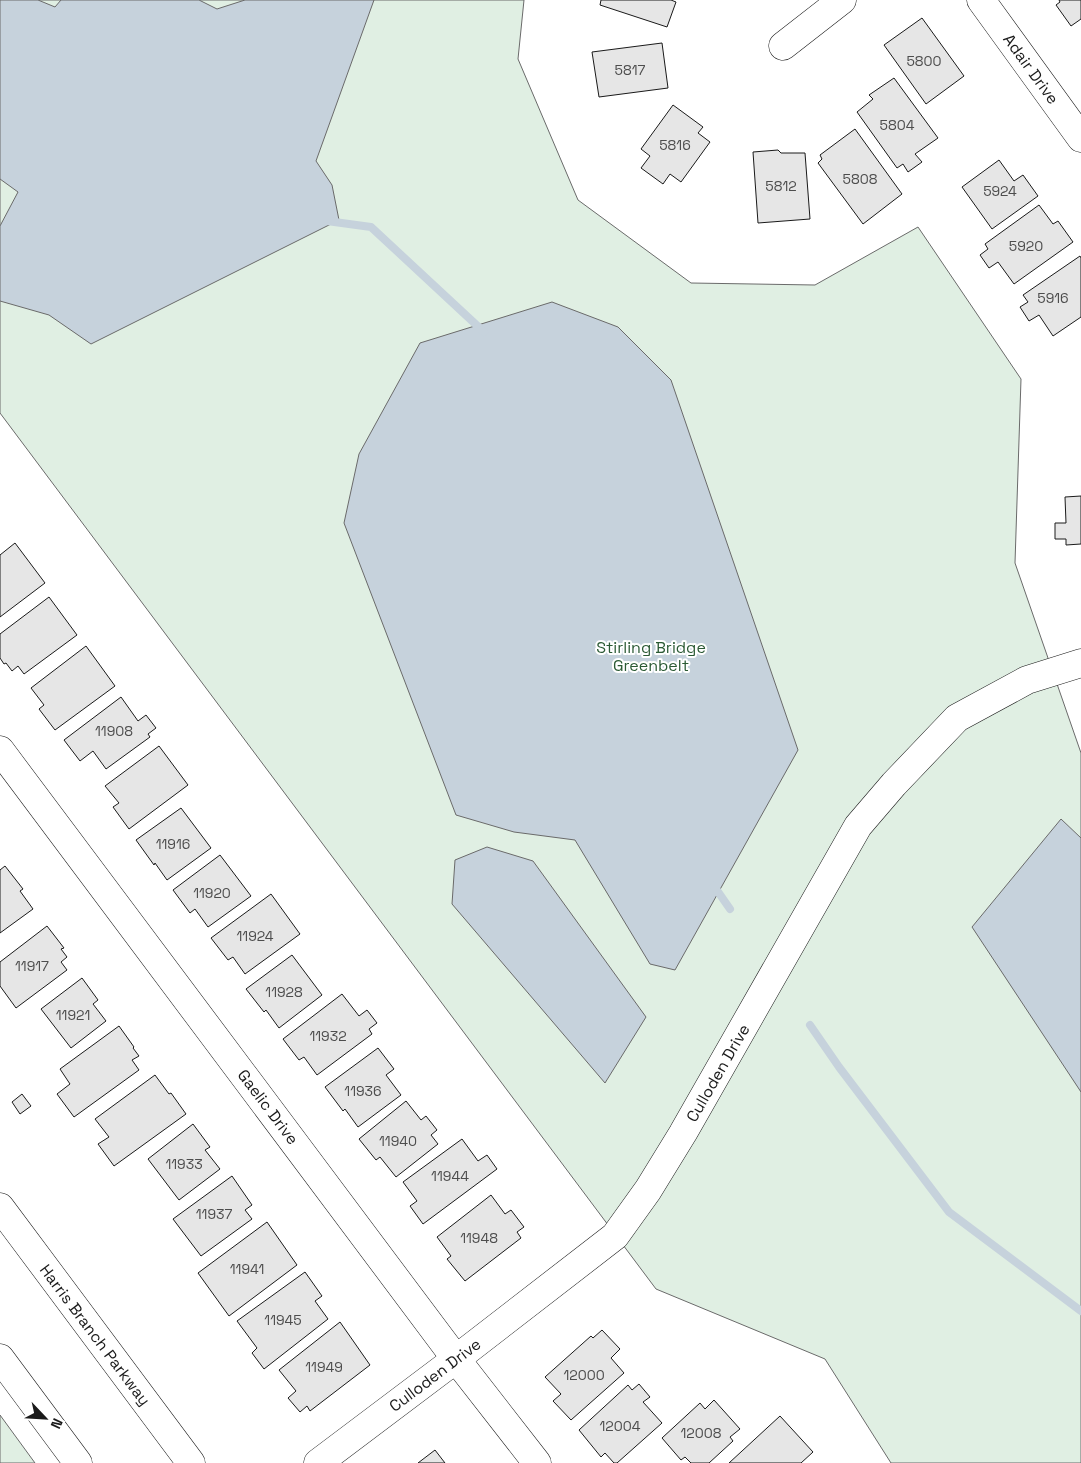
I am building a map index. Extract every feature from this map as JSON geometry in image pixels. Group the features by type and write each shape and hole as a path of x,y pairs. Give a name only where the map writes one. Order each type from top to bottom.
{"street":[{"path":"783,46 842,0"},
{"name":"Adair Drive","path":"981,0 1081,138"},
{"name":"Culloden Drive","path":"318,1463 615,1236 648,1190 683,1133 858,826 894,784 957,718 1027,680 1081,663"},
{"name":"Gaelic Drive","path":"0,750 456,1359 537,1463"},
{"name":"Harris Branch Parkway","path":"0,1206 190,1463"},
{"path":"0,1358 78,1463"}],"green space":[{"name":"Stirling Bridge Greenbelt","path":"0,0 524,0 518,59 578,200 691,283 815,285 918,227 1021,379 1015,563 1081,753 1081,1463 891,1463 825,1359 656,1289 0,413"},
{"path":"0,1415 35,1463 0,1463"}],"shaded area":[{"path":"0,0 38,0 55,7 61,0 199,0 217,9 245,0 374,0 316,161 332,185 339,220 91,344 49,315 0,301 0,226 18,192 0,179"},
{"path":"552,302 618,327 671,380 798,750 675,970 650,964 575,840 514,832 456,815 344,523 359,454 420,343"},
{"path":"1061,819 1081,838 1081,1092 972,927"},
{"path":"487,847 533,861 646,1017 605,1083 452,904 455,860"}],"building":[{"path":"601,0 671,0 676,2 667,27 600,5"},
{"path":"1059,0 1081,0 1081,19 1071,26 1056,5 1060,2"},
{"path":"922,18 964,76 926,104 884,45"},
{"path":"662,43 668,88 599,97 592,52"},
{"path":"894,78 938,138 915,154 922,162 908,172 903,164 897,168 857,112 873,99 869,95"},
{"path":"673,105 703,127 698,133 710,142 681,182 670,174 663,184 641,168 650,156 641,149"},
{"path":"855,129 902,194 863,224 818,163 822,159 820,155"},
{"path":"778,150 781,153 805,153 810,219 758,223 753,152"},
{"path":"999,160 1014,181 1023,175 1038,196 992,229 962,187"},
{"path":"1039,205 1053,224 1058,221 1073,242 1014,284 998,262 989,268 980,255 988,249 985,244"},
{"path":"1080,256 1081,317 1053,336 1039,315 1029,321 1020,307 1028,302 1023,295"},
{"path":"1081,496 1081,544 1066,545 1066,539 1055,539 1055,523 1066,523 1065,497"},
{"path":"15,543 45,583 0,617 0,555"},
{"path":"49,597 77,635 24,674 18,666 12,671 0,658 0,634"},
{"path":"86,646 115,686 55,730 39,709 44,705 31,688"},
{"path":"121,697 138,721 146,715 156,728 148,734 150,737 106,769 93,751 80,761 64,740"},
{"path":"159,746 188,785 129,829 113,807 119,803 105,786"},
{"path":"181,808 211,848 167,880 136,840"},
{"path":"220,855 251,896 208,927 195,909 190,913 173,890"},
{"path":"5,866 23,889 20,891 33,909 0,933 0,870"},
{"path":"271,894 300,934 245,974 233,957 228,960 211,938"},
{"path":"47,926 64,948 61,949 67,957 61,962 67,970 16,1008 0,986 0,962"},
{"path":"292,955 322,995 279,1028 266,1010 264,1012 246,989"},
{"path":"82,978 98,1000 93,1004 106,1021 71,1048 41,1009"},
{"path":"342,994 359,1016 367,1010 377,1023 369,1029 372,1034 317,1075 304,1057 299,1060 283,1039"},
{"path":"119,1026 139,1056 132,1060 139,1070 74,1117 57,1094 70,1084 60,1069"},
{"path":"378,1048 394,1069 386,1075 401,1095 358,1127 325,1087"},
{"path":"155,1075 186,1114 114,1166 98,1144 109,1137 95,1119"},
{"path":"22,1094 31,1106 20,1114 12,1102"},
{"path":"406,1101 421,1120 426,1116 437,1130 431,1135 438,1144 396,1177 380,1157 376,1160 359,1139"},
{"path":"193,1124 210,1147 205,1150 220,1169 179,1200 148,1159"},
{"path":"462,1139 478,1161 487,1155 497,1169 423,1224 410,1206 417,1201 403,1182"},
{"path":"232,1176 252,1205 245,1210 252,1219 201,1256 173,1219"},
{"path":"491,1195 505,1214 511,1210 524,1227 517,1232 521,1238 465,1281 447,1259 451,1256 437,1237"},
{"path":"267,1222 297,1265 229,1316 198,1273"},
{"path":"305,1272 322,1296 315,1301 328,1319 264,1369 252,1353 257,1348 237,1321"},
{"path":"340,1322 370,1365 310,1411 307,1406 300,1412 288,1398 296,1391 279,1370"},
{"path":"602,1330 620,1349 611,1358 624,1373 571,1420 553,1401 561,1394 545,1377 591,1336 593,1338"},
{"path":"639,1384 650,1397 643,1402 662,1423 617,1463 614,1463 605,1453 601,1457 579,1430 628,1385 632,1390"},
{"path":"714,1400 740,1429 730,1437 733,1441 709,1463 691,1463 685,1457 681,1460 662,1438 700,1403 705,1409"},
{"path":"780,1416 813,1452 801,1463 729,1463"},
{"path":"435,1450 445,1463 418,1463"}],"waterway":[{"path":"327,221 371,227 484,332"},
{"path":"714,886 730,909"},
{"path":"810,1025 839,1067 949,1212 1081,1311"}]}
